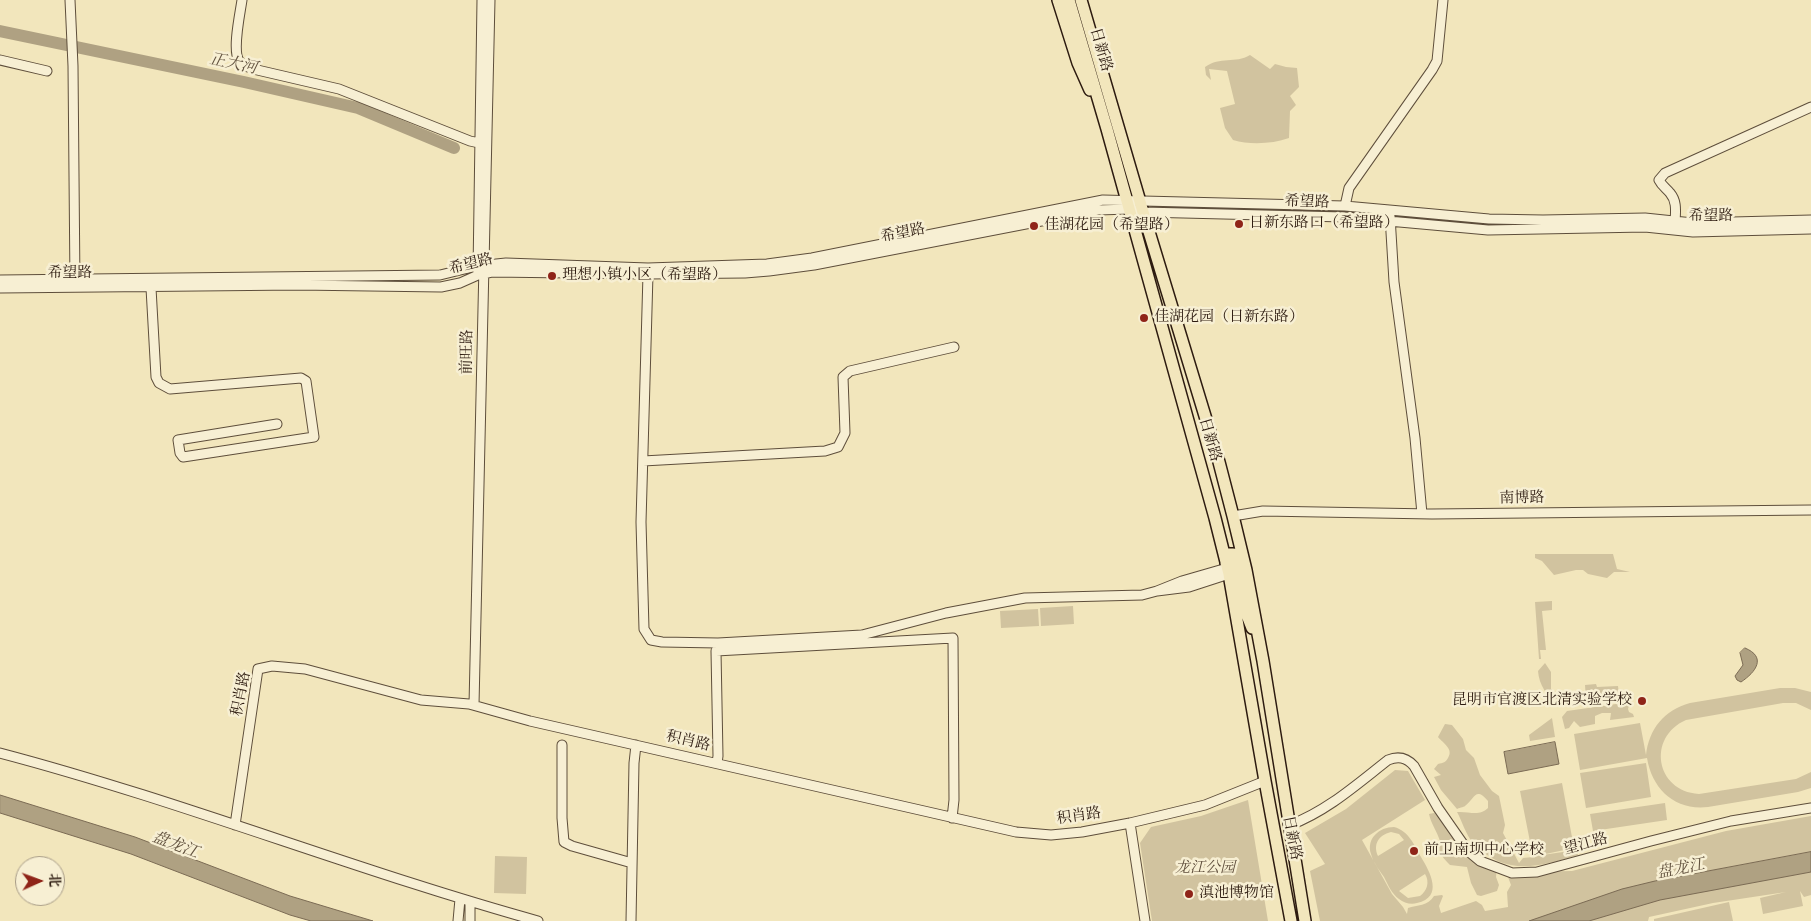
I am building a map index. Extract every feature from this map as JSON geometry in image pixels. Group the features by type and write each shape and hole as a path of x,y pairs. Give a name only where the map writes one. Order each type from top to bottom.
{"main road":[{"path":"1058,0 1078,63 1107,128"},
{"name":"日新路","path":"1069,0 1107,128 1216,518 1227,568 1290,921"},
{"name":"日新路","path":"1081,0 1219,462 1233,516 1246,570 1262,653 1305,919"},
{"name":"日新路","path":"1089,0 1114,115"},
{"path":"1227,568 1228,554 1233,554 1243,605 1262,653"}],"street":[{"path":"70,0 73,66 75,284"},
{"path":"242,0 236,50 238,59 244,65 253,69 339,89 479,143"},
{"name":"前旺路","path":"481,270 479,143 482,0"},
{"name":"前旺路","path":"471,705 481,270 490,0"},
{"path":"1345,206 1349,188 1437,61 1443,0"},
{"path":"0,60 47,71"},
{"path":"1675,225 1675,201 1659,180 1665,173 1811,107"},
{"name":"希望路","path":"0,288 75,284 205,282 441,286 460,283 481,270 506,263 648,268 767,264 812,258 1088,203 1390,220 1488,230 1645,227 1693,223 1811,220"},
{"name":"希望路","path":"481,270 648,274 745,273 778,270 814,265 1128,205"},
{"name":"希望路","path":"1141,206 1345,206 1489,219 1645,218 1675,225 1693,232 1811,229"},
{"path":"1390,210 1394,282 1415,438 1422,514"},
{"path":"648,274 641,522 644,629 648,637 655,642 718,643 862,635 946,613 1025,598 1142,595 1157,592 1227,568"},
{"name":"希望路","path":"0,280 75,284"},
{"name":"希望路","path":"140,283 151,288 205,282"},
{"path":"151,288 156,377 159,383 170,388 301,378 306,381 314,438 183,457 180,453 178,440 277,424"},
{"path":"643,461 826,451 838,447 845,433 844,377 850,371 954,347"},
{"name":"南博路","path":"1233,516 1263,511 1422,514 1811,510"},
{"path":"717,763 716,651 953,638 954,800 952,818"},
{"name":"积肖路","path":"235,825 258,669 272,666 305,669 420,700 471,705 530,721 1016,832 1051,835 1082,832 1130,823 1205,805 1264,781"},
{"path":"562,745 562,818 564,842 632,863"},
{"path":"631,921 636,745"},
{"path":"0,753 235,825 460,899 538,921"},
{"name":"望江路","path":"1290,825 1309,818 1328,806 1388,760 1395,758 1402,758 1414,766 1438,808 1468,851 1480,861 1512,873 1537,872 1731,821 1811,808"},
{"path":"1130,823 1145,921"},
{"path":"458,921 460,899"},
{"path":"470,902 470,921"}],"green space":[{"path":"1250,55 1270,69 1275,64 1297,68 1299,87 1290,96 1296,105 1290,111 1289,138 1275,142 1240,142 1233,140 1225,128 1220,108 1235,104 1227,71 1209,69 1211,80 1206,75 1205,67 1216,62 1244,58"},
{"path":"1535,554 1613,554 1617,569 1630,572 1614,572 1607,578 1588,574 1583,570 1554,575 1542,561 1535,558"},
{"path":"1552,601 1552,610 1542,611 1546,650 1540,650 1541,659 1539,659 1535,602"},
{"path":"1073,606 1074,624 1041,626 1040,608"},
{"path":"1038,609 1039,626 1001,628 1000,611"},
{"path":"1545,663 1551,672 1551,689 1559,694 1569,693 1570,704 1558,705 1544,690 1538,671"},
{"path":"1596,684 1597,687 1618,686 1619,695 1586,700 1585,685"},
{"path":"1780,688 1795,688 1811,692 1811,710 1796,703 1783,703 1686,720 1674,728 1665,738 1661,750 1661,762 1665,774 1673,784 1684,791 1699,794 1796,779 1811,772 1811,788 1798,792 1708,807 1696,807 1685,805 1667,796 1654,779 1647,758 1580,770 1574,734 1640,723 1646,755 1650,737 1659,722 1681,706"},
{"path":"1630,702 1628,709 1634,717 1610,720 1611,713 1602,713 1595,716 1595,724 1580,727 1574,721 1569,728 1565,729 1562,717 1567,711"},
{"path":"1552,718 1555,737 1530,741 1529,735"},
{"path":"1445,724 1452,725 1463,739 1466,750 1474,758 1480,775 1492,791 1499,796 1505,825 1503,833 1519,863 1523,858 1533,857 1520,791 1562,783 1574,848 1536,856 1576,850 1578,855 1536,865 1510,865 1485,854 1473,843 1457,812 1474,813 1485,811 1488,808 1488,801 1478,794 1465,806 1457,809 1441,790 1434,777 1441,775 1434,769 1438,764 1446,760 1450,752 1438,737"},
{"path":"1646,763 1651,797 1586,808 1580,773"},
{"path":"1395,770 1408,771 1425,800 1362,840 1392,894 1407,914 1408,908 1426,903 1434,896 1442,895 1439,906 1441,913 1476,901 1482,905 1485,911 1508,907 1507,892 1511,885 1508,877 1522,872 1572,871 1726,831 1811,816 1811,895 1804,897 1800,891 1803,906 1763,914 1760,898 1786,892 1713,903 1649,917 1648,921 1320,921 1310,871 1325,864 1305,833 1346,809"},
{"name":"龙江公园","path":"1248,800 1268,921 1152,921 1140,843 1151,827 1201,816"},
{"path":"1665,803 1667,820 1593,831 1590,814"},
{"path":"1429,814 1440,814 1459,845 1497,866 1496,877 1499,885 1497,891 1481,896 1477,895 1471,883 1467,867 1450,865 1444,858 1438,848 1437,845 1440,841"},
{"path":"1394,827 1407,835 1428,870 1433,890 1425,900 1412,904 1405,903 1399,899 1392,892 1372,857 1370,843 1372,839 1383,829","holes":["1391,832 1399,834 1404,840 1378,856 1376,844 1383,835","1425,874 1427,886 1420,896 1408,898 1399,891"]},
{"path":"495,856 527,857 526,894 494,893"},
{"path":"1729,902 1733,921 1654,921 1654,919"}],"shaded area":[{"path":"1745,648 1756,656 1757,665 1751,674 1741,682 1735,676 1743,665 1740,653"},
{"path":"1555,742 1559,764 1508,774 1504,752"},
{"path":"0,795 135,837 290,896 373,921 311,921 290,915 131,854 0,813"},
{"path":"1811,852 1811,872 1660,900 1589,921 1529,921 1622,889 1655,881"}],"waterway":[{"name":"正大河","path":"0,31 358,108 454,148"}],"place":[{"name":"日新东路口（希望路）","path":"1239,224"},
{"name":"佳湖花园（希望路）","path":"1034,226"},
{"name":"理想小镇小区（希望路）","path":"552,276"},
{"name":"佳湖花园（日新东路）","path":"1144,318"},
{"name":"昆明市官渡区北清实验学校","path":"1642,701"},
{"name":"前卫南坝中心学校","path":"1414,851"},
{"name":"滇池博物馆","path":"1189,894"}],"water label":[{"name":"盘龙江","path":"175,846"},
{"name":"盘龙江","path":"1681,870"}]}
